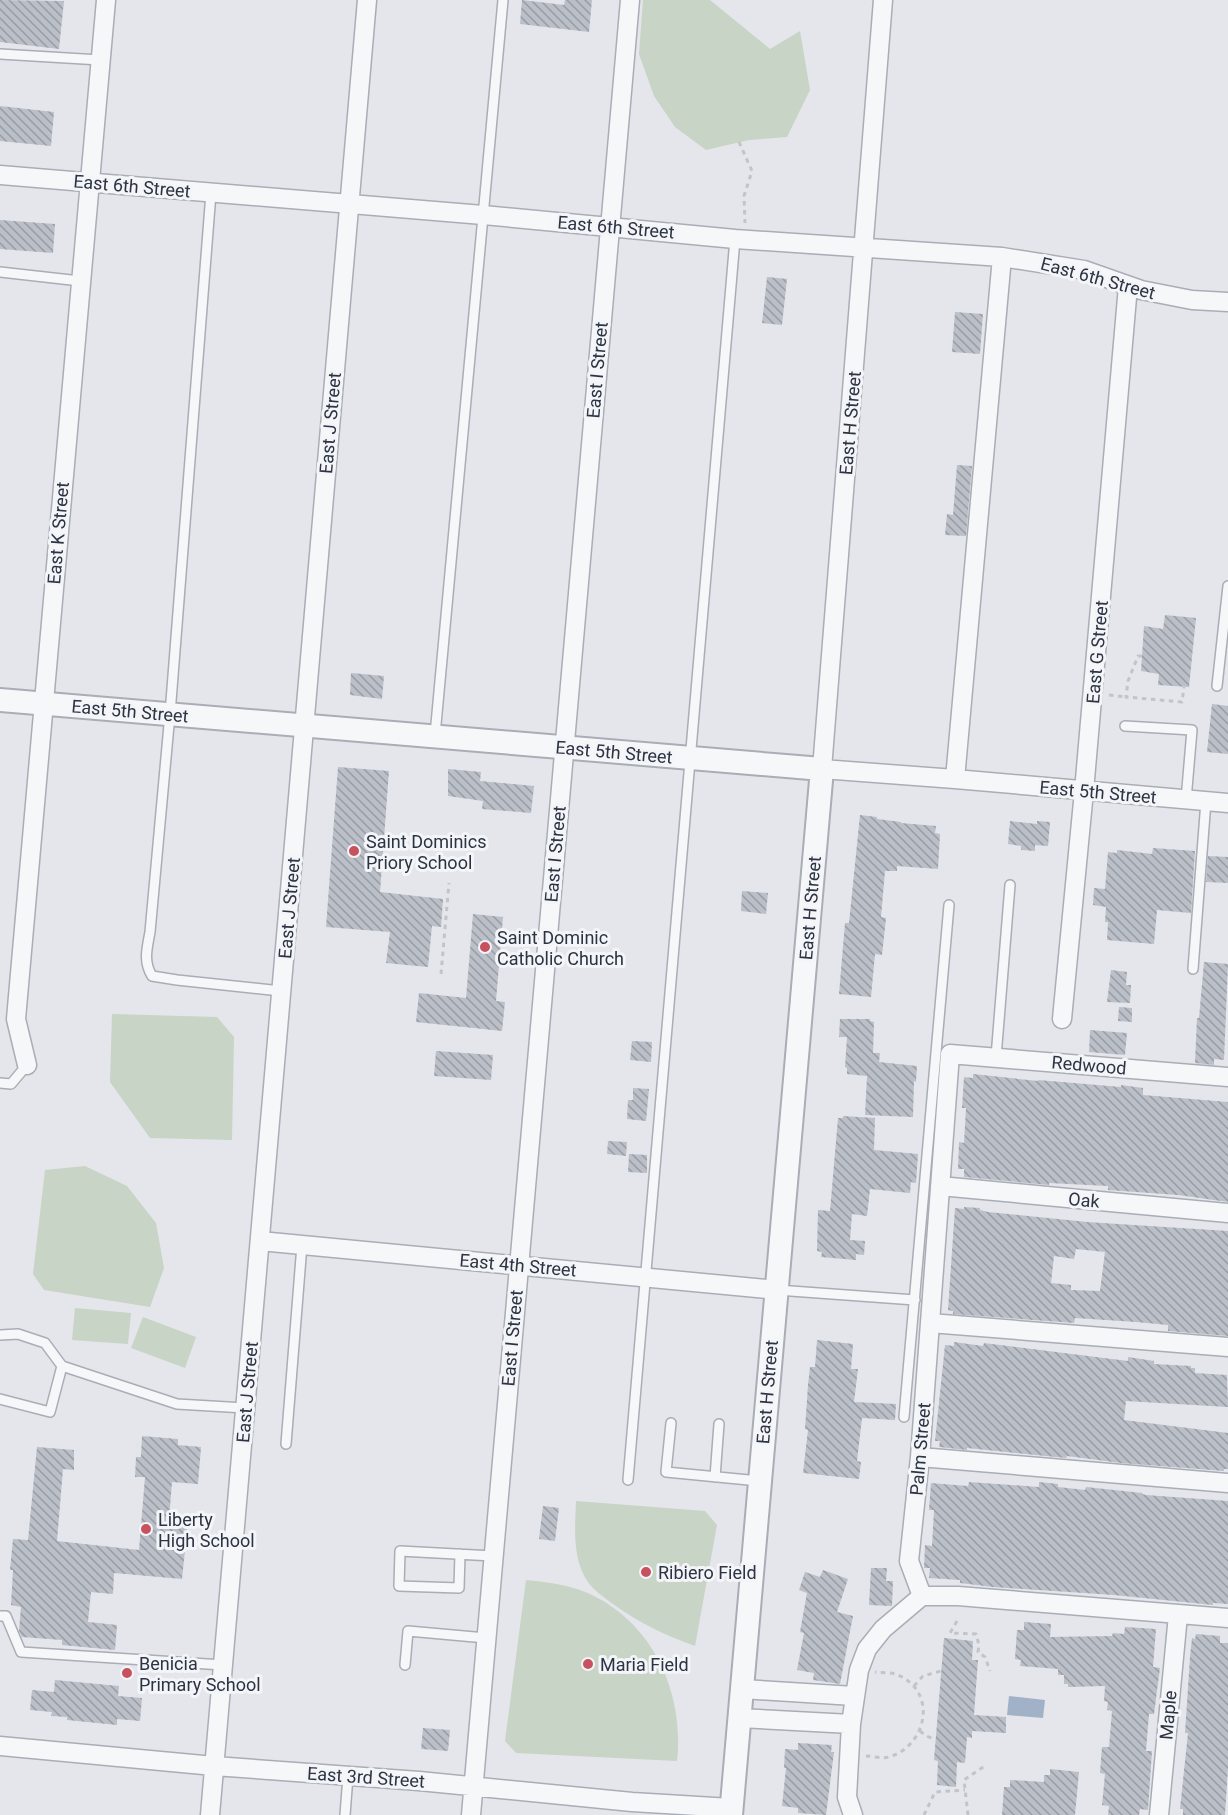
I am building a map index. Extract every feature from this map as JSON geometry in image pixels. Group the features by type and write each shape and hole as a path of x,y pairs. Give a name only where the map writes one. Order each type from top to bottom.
{"street":[{"name":"East K Street","path":"27,1065 16,1019 106,0"},
{"name":"East J Street","path":"210,1815 367,0"},
{"name":"East I Street","path":"471,1815 630,0"},
{"name":"East H Street","path":"731,1812 822,769 883,0"},
{"name":"East 6th Street","path":"0,175 740,239 1002,256 1084,270 1141,290 1192,300 1228,302"},
{"path":"955,779 1002,256"},
{"name":"East G Street","path":"1062,1019 1128,286"},
{"name":"East 5th Street","path":"0,700 955,779 1228,804"},
{"name":"Redwood","path":"950,1054 1228,1077"},
{"name":"Palm Street","path":"922,1596 909,1561 920,1457 950,1054"},
{"name":"Oak","path":"940,1186 1228,1213"},
{"name":"East 4th Street","path":"260,1241 777,1290"},
{"path":"930,1323 1228,1347"},
{"path":"920,1457 1228,1483"},
{"path":"853,1815 847,1797 851,1724 859,1670 867,1649 887,1625 922,1596 958,1596 1228,1618"},
{"name":"Maple","path":"1159,1815 1178,1615"},
{"path":"742,1689 854,1696"},
{"path":"739,1718 851,1724"},
{"name":"East 3rd Street","path":"0,1746 214,1767 473,1786 731,1812"}],"lane":[{"path":"435,736 503,0"},
{"path":"0,54 100,60"},
{"path":"211,193 170,714 150,933 145,954 147,968 152,976 281,991"},
{"path":"628,1480 690,758 740,239"},
{"path":"0,272 80,281"},
{"path":"1217,686 1228,586"},
{"path":"1125,726 1192,730 1186,800"},
{"path":"1193,969 1206,801"},
{"path":"996,1057 1010,885"},
{"path":"904,1417 949,905"},
{"path":"0,1083 11,1084 27,1065"},
{"path":"286,1444 302,1245"},
{"path":"777,1290 915,1300"},
{"path":"0,1335 18,1334 45,1343 62,1366 177,1404 245,1408"},
{"path":"0,1399 50,1412 62,1366"},
{"path":"670,1423 666,1472 759,1481"},
{"path":"715,1477 719,1424"},
{"path":"460,1554 459,1588 399,1586 400,1551 460,1554 494,1556"},
{"path":"0,1616 6,1616 21,1652 223,1665"},
{"path":"405,1665 408,1631 486,1638"},
{"path":"345,1815 348,1776"}],"path":[{"path":"739,142 752,171 744,196 740,239"},
{"path":"1142,656 1137,656 1128,681 1126,697 1182,702 1185,687"},
{"path":"441,974 449,883"},
{"path":"957,1621 951,1633 976,1634 978,1652 985,1657 990,1671"},
{"path":"914,1686 923,1676 941,1671"},
{"path":"861,1756 887,1757 907,1748 922,1728 923,1707 914,1686 898,1675 870,1672"},
{"path":"920,1731 935,1739"},
{"path":"968,1815 964,1780 986,1766"},
{"path":"924,1815 935,1792 965,1790"}],"green space":[{"path":"643,0 710,0 770,49 800,31 810,90 787,137 749,140 706,150 675,127 654,96 639,54"},
{"path":"112,1014 217,1017 234,1037 232,1140 150,1138 110,1082"},
{"path":"85,1166 127,1186 156,1223 164,1268 150,1307 44,1290 33,1274 45,1170"},
{"path":"75,1308 131,1313 128,1344 72,1340"},
{"path":"143,1317 196,1337 185,1368 131,1348"},
{"name":"Ribiero Field","path":"576,1501 705,1511 717,1525 695,1646 633,1617 590,1585 583,1573 577,1553"},
{"name":"Maria Field","path":"526,1580 580,1590 605,1602 626,1618 644,1637 658,1659 675,1708 678,1734 677,1761 516,1753 505,1741"}],"water":[{"path":"1009,1696 1045,1700 1043,1718 1007,1715"}],"building":[{"path":"0,0 64,1 59,49 0,42"},
{"path":"522,0 564,5 565,0 592,0 589,32 520,24"},
{"path":"0,106 54,112 51,146 0,141"},
{"path":"0,220 55,224 53,253 0,249"},
{"path":"767,277 787,279 782,325 762,323"},
{"path":"955,312 983,314 980,354 952,352"},
{"path":"957,465 972,466 966,536 945,535 947,514 953,515"},
{"path":"1165,615 1196,618 1189,687 1158,685 1159,674 1141,671 1144,626 1163,629"},
{"path":"351,673 384,676 382,699 350,695"},
{"path":"1212,704 1228,706 1228,754 1207,752"},
{"path":"338,767 389,771 380,892 443,899 441,927 432,926 428,967 386,963 390,932 326,927"},
{"path":"448,769 481,772 480,781 534,786 531,813 482,809 483,801 448,796"},
{"path":"860,815 901,823 936,826 935,833 940,834 938,869 897,866 897,871 885,871 881,917 886,918 882,955 875,954 871,997 839,994 845,923 849,923"},
{"path":"1010,821 1037,824 1037,821 1050,822 1048,846 1035,845 1035,851 1021,850 1021,846 1008,844"},
{"path":"1153,848 1195,851 1191,913 1157,910 1154,944 1107,940 1106,907 1093,905 1094,888 1105,889 1108,852 1117,853 1117,850 1152,854"},
{"path":"1208,856 1228,857 1228,883 1206,882"},
{"path":"742,891 768,893 766,914 741,911"},
{"path":"473,914 503,917 496,1001 505,1002 502,1031 416,1022 419,993 466,998"},
{"path":"1204,962 1228,964 1224,1060 1214,1059 1214,1065 1195,1063 1197,1018 1199,1018"},
{"path":"1111,970 1127,972 1126,985 1131,985 1130,1003 1107,1002"},
{"path":"1119,1007 1132,1008 1132,1022 1118,1021"},
{"path":"840,1019 870,1019 874,1022 873,1053 880,1053 879,1062 917,1066 916,1082 914,1081 913,1117 865,1115 867,1076 847,1074 845,1067 847,1037 839,1037"},
{"path":"1090,1030 1127,1033 1125,1055 1089,1052"},
{"path":"632,1041 652,1042 651,1062 630,1060"},
{"path":"436,1051 493,1055 491,1080 434,1076"},
{"path":"973,1074 1038,1081 1121,1087 1121,1085 1143,1088 1143,1095 1228,1102 1228,1202 1178,1195 1108,1190 1108,1186 1049,1183 1049,1185 964,1177 964,1169 958,1169 959,1142 964,1143 966,1108 962,1108 964,1077 973,1078"},
{"path":"633,1088 649,1089 646,1121 627,1119 628,1100 633,1100"},
{"path":"843,1116 875,1118 874,1150 918,1154 916,1183 911,1182 910,1193 870,1189 867,1216 852,1214 850,1240 865,1241 864,1255 856,1254 856,1260 821,1257 822,1252 817,1251 818,1210 830,1211 838,1118 843,1118"},
{"path":"608,1141 627,1142 626,1156 607,1154"},
{"path":"629,1154 647,1155 647,1173 628,1172"},
{"path":"964,1207 980,1208 988,1212 1087,1222 1228,1231 1228,1336 1168,1331 1168,1325 1136,1322 1075,1318 1074,1323 953,1314 953,1311 948,1310 955,1208 964,1209","holes":["1076,1249 1105,1252 1100,1291 1071,1290 1071,1285 1051,1283 1054,1256 1074,1259"]},
{"path":"817,1340 853,1344 851,1369 858,1369 854,1402 896,1404 895,1420 862,1418 857,1461 861,1462 859,1479 803,1473 808,1430 805,1429 808,1385 810,1367 815,1367"},
{"path":"954,1342 983,1346 984,1343 1128,1361 1128,1357 1154,1361 1154,1364 1191,1366 1195,1368 1195,1373 1227,1375 1228,1407 1126,1401 1124,1420 1228,1433 1228,1469 1224,1471 939,1447 940,1441 935,1441 945,1345 954,1346"},
{"path":"142,1436 178,1439 178,1445 201,1447 198,1484 172,1482 169,1519 188,1521 182,1579 114,1573 113,1594 91,1592 88,1622 117,1625 115,1650 62,1645 62,1640 22,1637 19,1631 21,1607 11,1605 13,1570 10,1570 13,1539 28,1540 37,1447 74,1450 74,1470 63,1469 57,1541 139,1550 145,1477 135,1477 136,1457 141,1457"},
{"path":"969,1482 1039,1487 1039,1482 1085,1490 1086,1487 1146,1495 1228,1501 1228,1604 1213,1603 1213,1605 1114,1595 993,1587 960,1583 960,1580 929,1578 930,1568 924,1568 925,1545 932,1546 934,1510 929,1510 931,1483 968,1486"},
{"path":"543,1506 559,1508 555,1541 539,1539"},
{"path":"871,1568 887,1568 886,1581 893,1581 892,1606 869,1605"},
{"path":"823,1570 848,1579 837,1612 853,1616 840,1684 813,1680 814,1673 797,1670 804,1633 800,1632 807,1593 799,1590 805,1572 820,1577"},
{"path":"1024,1622 1051,1624 1050,1637 1112,1636 1113,1633 1124,1634 1125,1627 1156,1629 1153,1667 1160,1668 1154,1714 1149,1714 1146,1751 1152,1751 1148,1810 1140,1809 1139,1815 1108,1815 1109,1806 1102,1805 1105,1774 1100,1773 1102,1747 1109,1747 1112,1711 1107,1710 1108,1702 1104,1701 1105,1686 1068,1687 1068,1684 1064,1684 1064,1675 1058,1675 1058,1669 1020,1666 1021,1660 1015,1659 1017,1630 1024,1630"},
{"path":"1196,1634 1220,1636 1220,1643 1228,1643 1228,1767 1225,1815 1183,1815 1183,1809 1180,1809 1188,1733 1185,1733 1190,1657 1192,1638 1195,1639"},
{"path":"944,1638 973,1641 972,1660 978,1660 974,1715 1006,1717 1006,1733 972,1731 972,1738 967,1737 965,1763 957,1762 956,1787 937,1785 938,1761 934,1760"},
{"path":"55,1680 119,1686 118,1696 142,1698 140,1721 117,1719 117,1725 67,1720 67,1717 51,1716 52,1712 30,1710 32,1690 54,1692"},
{"path":"423,1728 450,1730 448,1751 421,1749"},
{"path":"798,1743 832,1745 831,1752 834,1752 826,1815 798,1813 798,1808 782,1806 786,1768 784,1768 785,1749 798,1750"},
{"path":"1050,1769 1079,1772 1075,1815 1002,1815 1004,1787 1010,1787 1010,1780 1044,1782 1044,1775 1050,1775"}],"place":[{"name":"Saint Dominics Priory School","path":"354,851"},
{"name":"Saint Dominic Catholic Church","path":"485,947"},
{"name":"Liberty High School","path":"146,1529"},
{"name":"Ribiero Field","path":"646,1572"},
{"name":"Maria Field","path":"588,1664"},
{"name":"Benicia Primary School","path":"127,1673"}]}
